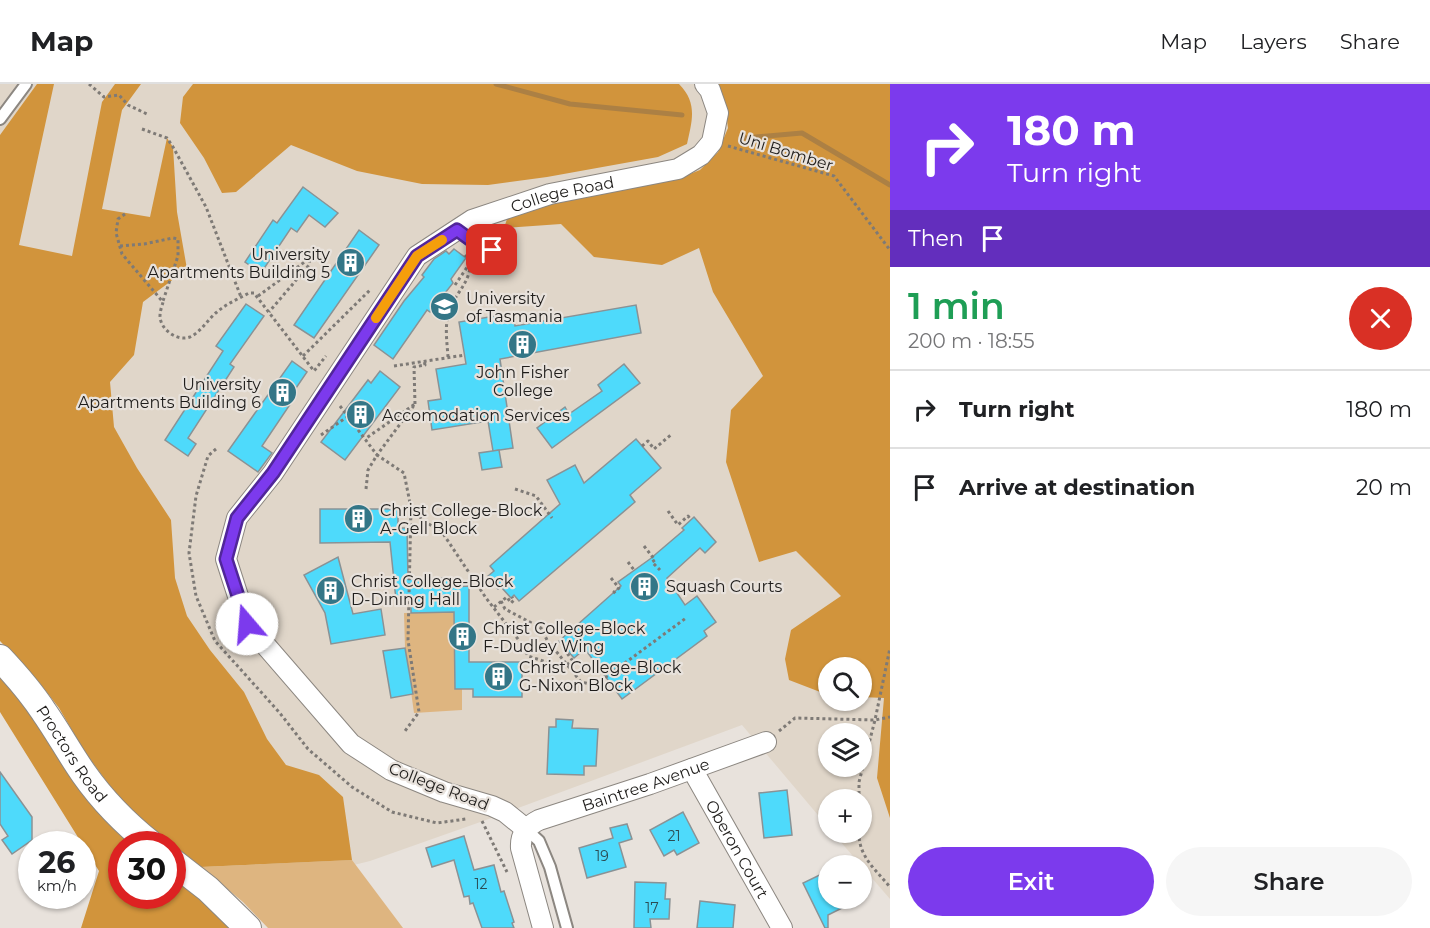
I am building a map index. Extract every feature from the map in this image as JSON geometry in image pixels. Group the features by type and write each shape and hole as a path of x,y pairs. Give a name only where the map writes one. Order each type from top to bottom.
{"street":[{"path":"705,84 710,90 718,113 712,142"},
{"name":"College Road","path":"526,830 505,812 391,770 351,744 247,624 226,559 237,518 273,473 417,256 472,220 550,194 678,169 701,155 712,142"},
{"name":"Proctors Road","path":"0,658 25,685 45,712 84,774 121,818 136,831"},
{"name":"Baintree Avenue","path":"526,830 539,820 766,742"},
{"name":"Oberon Court","path":"692,769 782,928"},
{"path":"526,830 521,848 543,928"},
{"path":"186,872 208,889 248,928"}],"lane":[{"path":"0,119 26,84"},
{"path":"457,230 479,246 506,254"},
{"path":"526,830 538,841 550,867 567,928"}],"path":[{"path":"89,84 104,97 119,95 128,105 147,114"},
{"path":"142,129 166,138 173,147 206,207 241,297"},
{"name":"Uni Bomber","path":"712,142 834,176 890,250"},
{"path":"125,214 118,219 116,233 122,254 163,302"},
{"path":"120,246 178,239 178,256 160,315 167,331 176,337 188,338 198,332 217,311 249,293 258,296 314,371 328,354"},
{"path":"258,296 310,258 309,265 269,312"},
{"path":"448,357 446,329 449,310 470,275 471,261 455,285"},
{"path":"303,356 370,290"},
{"path":"394,366 465,355"},
{"path":"366,489 368,470 416,404 414,367 425,365 424,360"},
{"path":"365,439 416,404"},
{"path":"342,411 377,455 404,473 411,508 408,640 419,712 405,730"},
{"path":"326,432 346,417"},
{"path":"642,446 648,441 654,449 672,434"},
{"path":"515,489 536,496 552,518"},
{"path":"411,508 424,521 442,532 528,656 549,663"},
{"path":"668,512 678,525 688,516 691,520"},
{"path":"644,546 655,560 652,562 660,570"},
{"path":"628,562 634,570"},
{"path":"611,578 619,588 614,592 616,594"},
{"path":"494,607 507,597 511,603 514,600 512,597"},
{"path":"501,601 505,609 541,628 581,682 595,685 686,618"},
{"path":"859,789 890,648"},
{"path":"567,653 572,660 567,665"},
{"path":"766,742 795,718 875,720 890,717"},
{"path":"472,800 507,873"},
{"path":"858,843 865,858 890,887"}],"shaded area":[{"name":"University of Tasmania","path":"0,84 890,84 890,899 872,878 872,855 852,855 842,843 872,843 872,789 818,789 818,815 742,725 370,861 277,884 0,531"},
{"path":"37,84 54,84 19,245 72,256 102,102 115,84 141,84 122,110 102,209 150,217 167,138 173,147 177,212 187,269 143,302 134,355 110,382 114,427 137,468 171,520 175,578 187,616 210,650 244,692 267,739 286,765 319,775 343,797 352,860 201,867 186,855 186,831 154,831 118,797 84,751 59,708 38,681 0,641 0,135"},
{"path":"193,84 679,84 689,98 692,120 687,144 658,157 488,185 422,184 357,171 291,145 236,192 222,193 204,158 180,123 183,97"},
{"path":"715,84 890,84 890,818 877,778 884,698 872,697 872,657 818,657 818,691 789,680 785,659 791,630 841,596 796,551 759,562 726,462 731,410 763,376 713,292 699,248 662,265 594,257 561,224 504,228 508,216 545,205 677,179 700,170 718,152 728,128 725,106"},
{"path":"454,612 455,689 462,689 462,710 414,713 405,648 404,613"},
{"path":"0,672 126,831 108,831 108,909 186,909 186,885 230,928 81,928 87,909 96,909 96,880 99,871 96,866 96,831 74,831 0,712"},
{"path":"352,860 403,928 268,928 243,902 201,867"}],"building":[{"path":"303,187 338,213 325,227 309,215 297,232 291,228 261,273 245,262 273,220 277,223"},
{"path":"359,230 379,245 314,338 294,325"},
{"path":"454,249 466,258 451,279 453,283 430,312 427,310 393,359 374,345 404,301 424,277 422,275 434,259 446,251 449,254"},
{"path":"246,304 264,316 230,364 234,367 188,438 196,444 188,456 165,440 223,351 216,346"},
{"path":"636,305 641,333 500,359 513,448 493,451 488,421 432,430 428,401 441,399 436,369 466,364 459,322 513,313 515,326"},
{"path":"292,361 307,372 296,388 295,397 262,446 272,453 258,472 228,451"},
{"name":"John Fisher College","path":"624,364 640,383 552,448 537,428 565,407 569,414 602,391 598,385"},
{"name":"Accomodation Services","path":"380,371 400,387 345,460 321,442 368,380 371,383"},
{"path":"636,439 661,468 630,495 635,502 519,601 514,595 511,598 501,587 498,589 488,576 494,571 490,566 560,504 547,480 575,465 584,483"},
{"path":"499,450 502,467 482,470 479,453"},
{"path":"320,509 398,509 398,528 407,528 408,579 452,578 452,587 469,586 469,662 522,662 522,697 473,697 473,689 455,689 454,612 411,613 411,598 396,600 390,542 320,543"},
{"path":"694,517 716,542 705,553 700,548 667,578 685,605 697,596 716,622 704,631 707,636 622,699 585,649 574,658 559,641 621,586 618,582 684,530 682,528"},
{"path":"338,557 353,614 381,609 385,635 331,644 325,613 304,575"},
{"path":"405,648 413,694 391,698 383,651"},
{"path":"556,719 573,720 572,728 598,729 596,766 584,766 584,775 547,774 549,727 556,727"},
{"path":"0,772 32,817 32,831 18,831 18,850 12,854 2,840 8,836 0,824"},
{"path":"787,790 792,835 764,838 759,793"},
{"path":"683,812 699,843 677,855 674,850 664,856 650,830"},
{"path":"627,824 632,839 619,843 626,867 587,878 579,848 613,838 610,828"},
{"path":"464,836 474,870 494,865 501,892 504,891 514,922 512,923 514,928 482,928 473,903 470,904 469,896 464,897 454,860 432,867 426,848"},
{"path":"818,876 818,909 840,909 828,915 828,928 825,928 803,883"},
{"path":"635,882 666,883 665,899 670,899 669,919 650,919 651,928 634,928"},
{"path":"700,901 735,905 733,928 697,928"}],"waterway":[{"path":"496,84 570,104 682,115"},
{"path":"745,138 802,133 890,185"}],"slow traffic":[{"path":"376,318 417,256 442,240"}],"place":[{"name":"University Apartments Building 5","path":"351,263"},
{"name":"University of Tasmania","path":"445,307"},
{"name":"John Fisher College","path":"523,344"},
{"name":"University Apartments Building 6","path":"282,393"},
{"name":"Accomodation Services","path":"361,415"},
{"name":"Christ College-Block A-Gell Block","path":"359,519"},
{"name":"Squash Courts","path":"645,586"},
{"name":"Christ College-Block D-Dining Hall","path":"330,590"},
{"name":"Christ College-Block F-Dudley Wing","path":"462,637"},
{"name":"Christ College-Block G-Nixon Block","path":"498,676"}],"route":[{"path":"247,624 226,559 237,518 273,473 417,256 457,230 479,246 492,250"}]}
